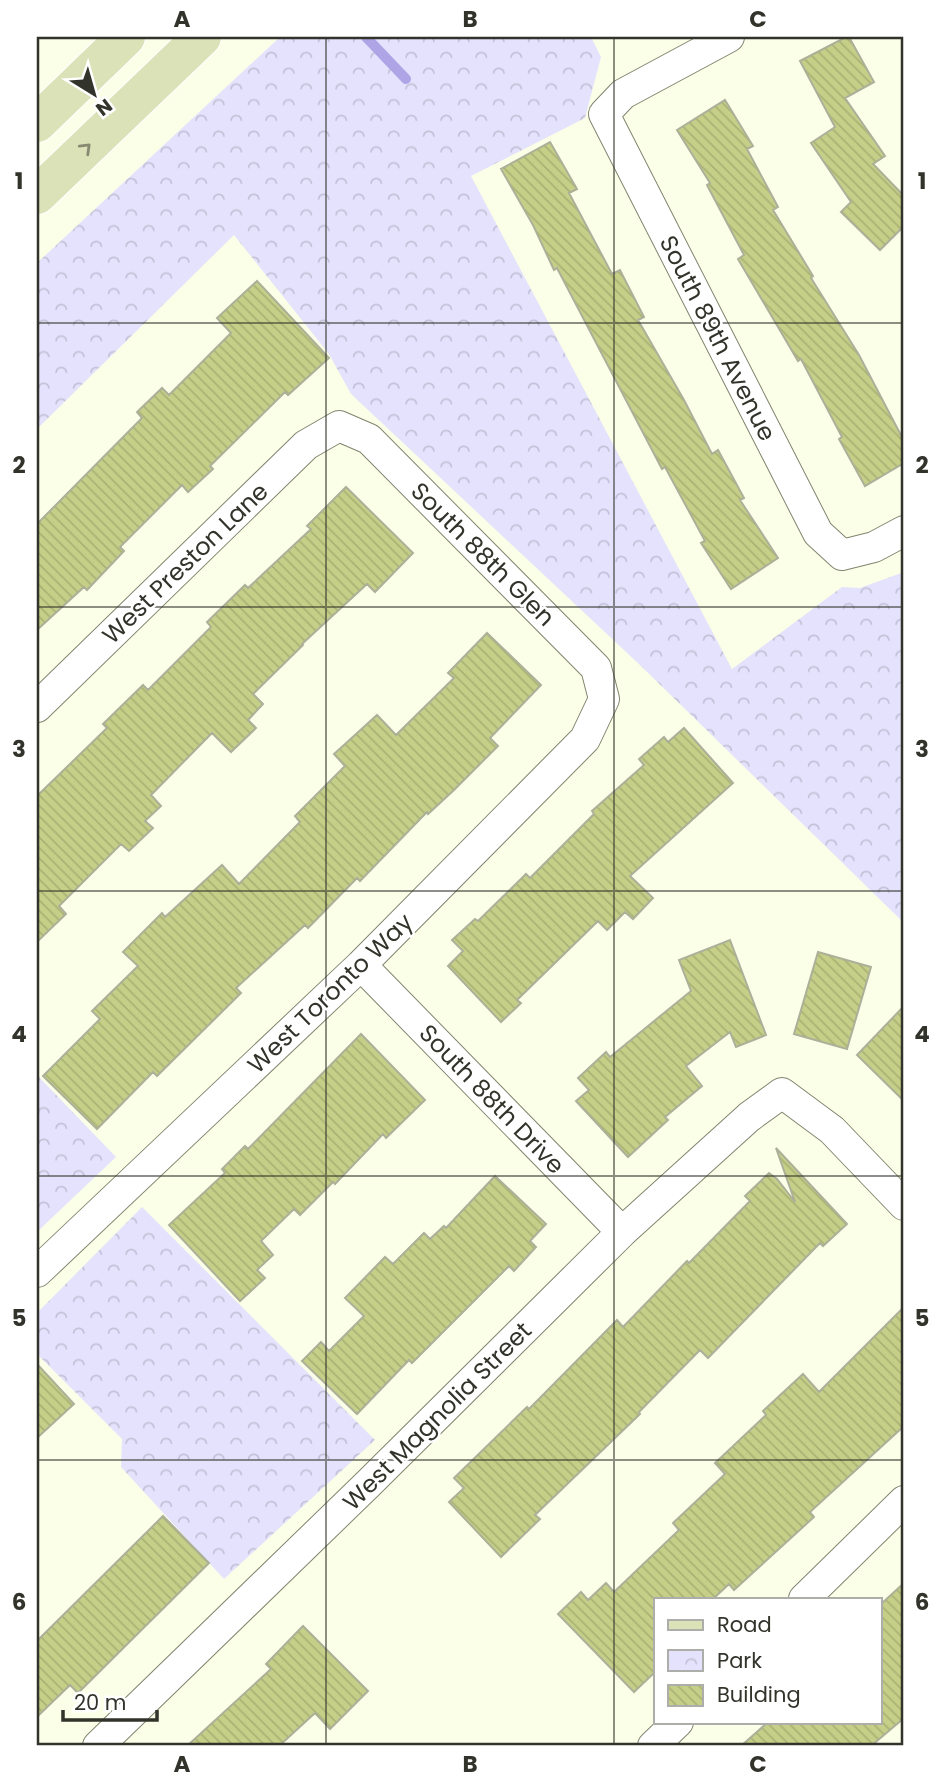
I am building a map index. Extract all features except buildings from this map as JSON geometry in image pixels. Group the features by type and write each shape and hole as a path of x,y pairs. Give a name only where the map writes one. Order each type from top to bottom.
{"main road":[{"path":"37,122 126,37"},
{"path":"37,195 202,37"}],"street":[{"name":"South 89th Avenue","path":"729,37 623,94 604,114 818,533 842,555 874,547 904,531"},
{"name":"South 88th Glen","path":"340,426 369,439 596,668 604,699"},
{"name":"West Preston Lane","path":"37,707 306,445 340,426"},
{"name":"West Toronto Way","path":"37,1272 361,965 584,739 604,699"},
{"name":"South 88th Drive","path":"361,965 622,1233"},
{"name":"West Magnolia Street","path":"98,1746 622,1233 748,1117 782,1093 832,1130 904,1205"},
{"path":"805,1598 904,1501"},
{"path":"653,1746 676,1724"}],"green space":[{"path":"280,37 591,37 601,57 585,118 471,176 732,669 842,587 860,588 904,572 904,923 641,666 351,394 329,354 234,235 37,429 37,263"},
{"path":"37,1075 116,1157 37,1232"},
{"path":"142,1207 375,1440 224,1579 121,1467 122,1439 37,1354 37,1313"}],"waterway":[{"path":"366,37 406,79"}]}
